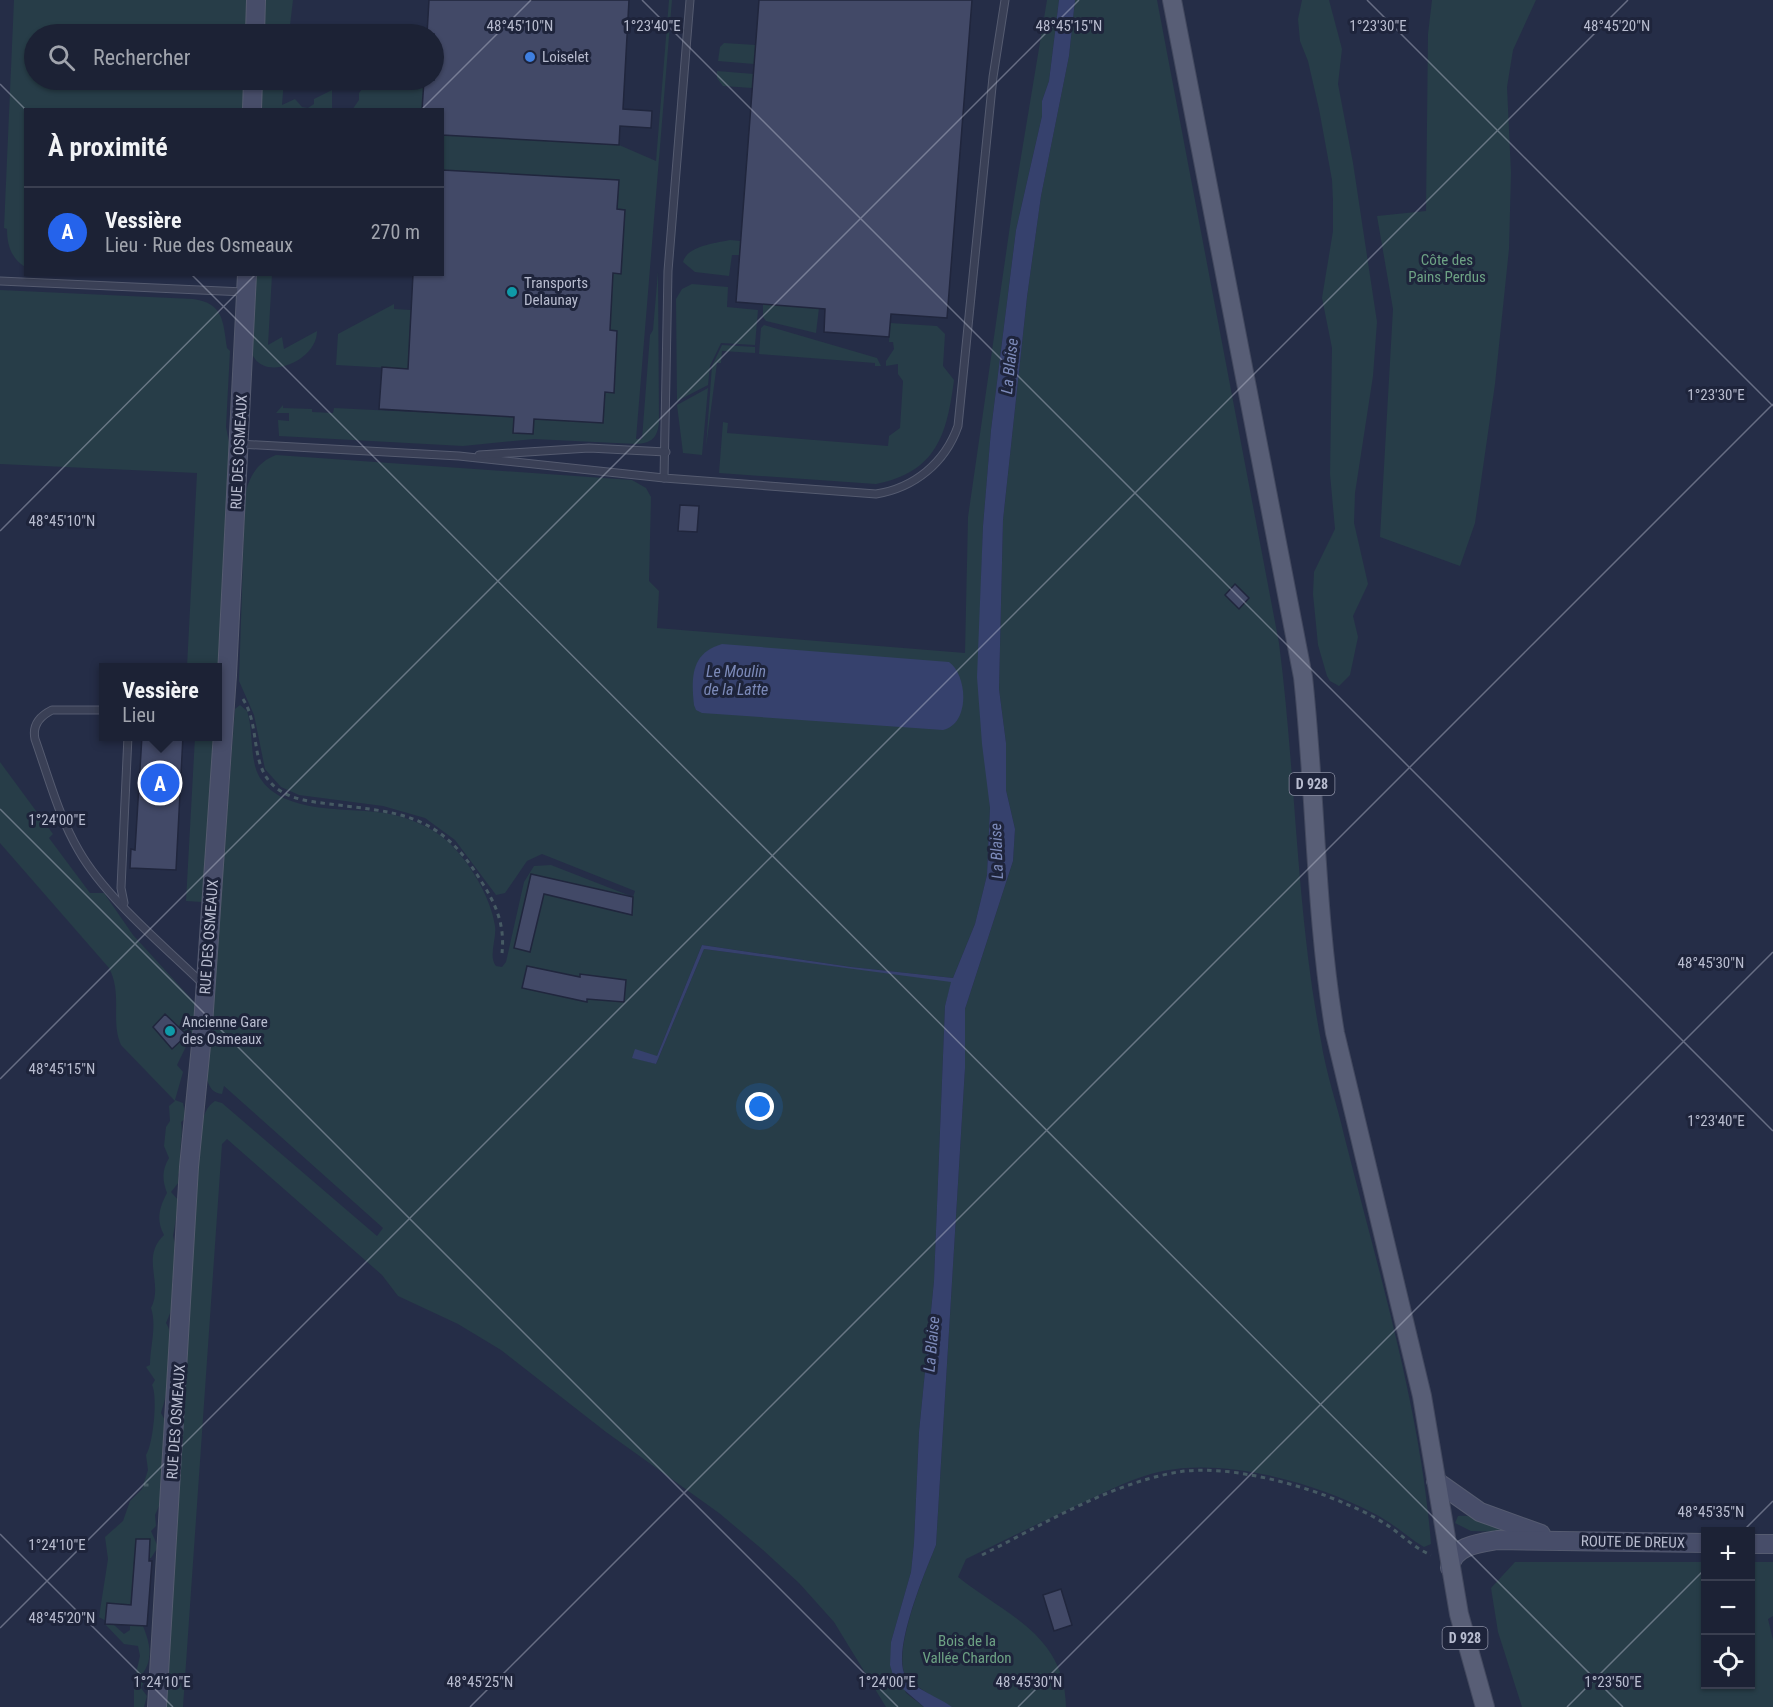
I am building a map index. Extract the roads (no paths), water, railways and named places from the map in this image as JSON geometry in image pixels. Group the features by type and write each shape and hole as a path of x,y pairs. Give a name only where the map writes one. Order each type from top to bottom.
{"main road":[{"path":"255,24 256,0"},
{"name":"D 928","path":"1172,0 1303,677 1321,934 1335,1033 1420,1385 1459,1614 1485,1707"},
{"path":"252,108 253,90"},
{"name":"RUE DES OSMEAUX","path":"157,1707 189,1167 206,986 227,675 247,283"},
{"name":"ROUTE DE DREUX","path":"1436,1481 1480,1512 1516,1527 1560,1540"},
{"name":"ROUTE DE DREUX","path":"1450,1568 1451,1560 1457,1552 1480,1543 1560,1540 1701,1543"},
{"path":"1755,1544 1773,1544"}],"lane":[{"path":"664,478 668,271 690,0"},
{"path":"239,444 459,456 664,478 876,494 893,491 919,478 948,448 954,437 960,412 993,77 1005,0"},
{"path":"0,281 247,283"},
{"path":"459,456 589,448 666,452"},
{"path":"99,710 52,710 37,722 33,733 80,852 100,880 206,986"},
{"path":"128,741 121,894 129,910"}],"water":[{"name":"La Blaise","path":"1059,0 1075,0 1069,56 1041,196 1027,297 1003,520 999,689 1006,743 1006,790 1015,829 1013,861 965,1009 965,1068 936,1545 911,1611 902,1665 909,1681 952,1707 924,1707 895,1682 890,1665 891,1642 911,1572 914,1543 919,1432 934,1281 945,1006 951,982 704,949 656,1064 632,1058 635,1049 657,1056 702,945 851,967 953,978 975,924 987,875 990,808 977,677 983,526 991,430 1016,230 1042,116 1042,101 1049,81"},
{"name":"Le Moulin de la Latte","path":"722,644 949,662 960,678 963,688 962,710 952,726 943,730 702,713 696,710 694,705 695,667 704,653"}],"place":[{"name":"Loiselet","path":"530,57"},
{"name":"Transports Delaunay","path":"512,292"},
{"name":"Vessière","path":"160,783"},
{"name":"Ancienne Gare des Osmeaux","path":"170,1031"}],"park label":[{"name":"Côte des Pains Perdus","path":"1447,268"},
{"name":"Bois de la Vallée Chardon","path":"967,1650"}]}
